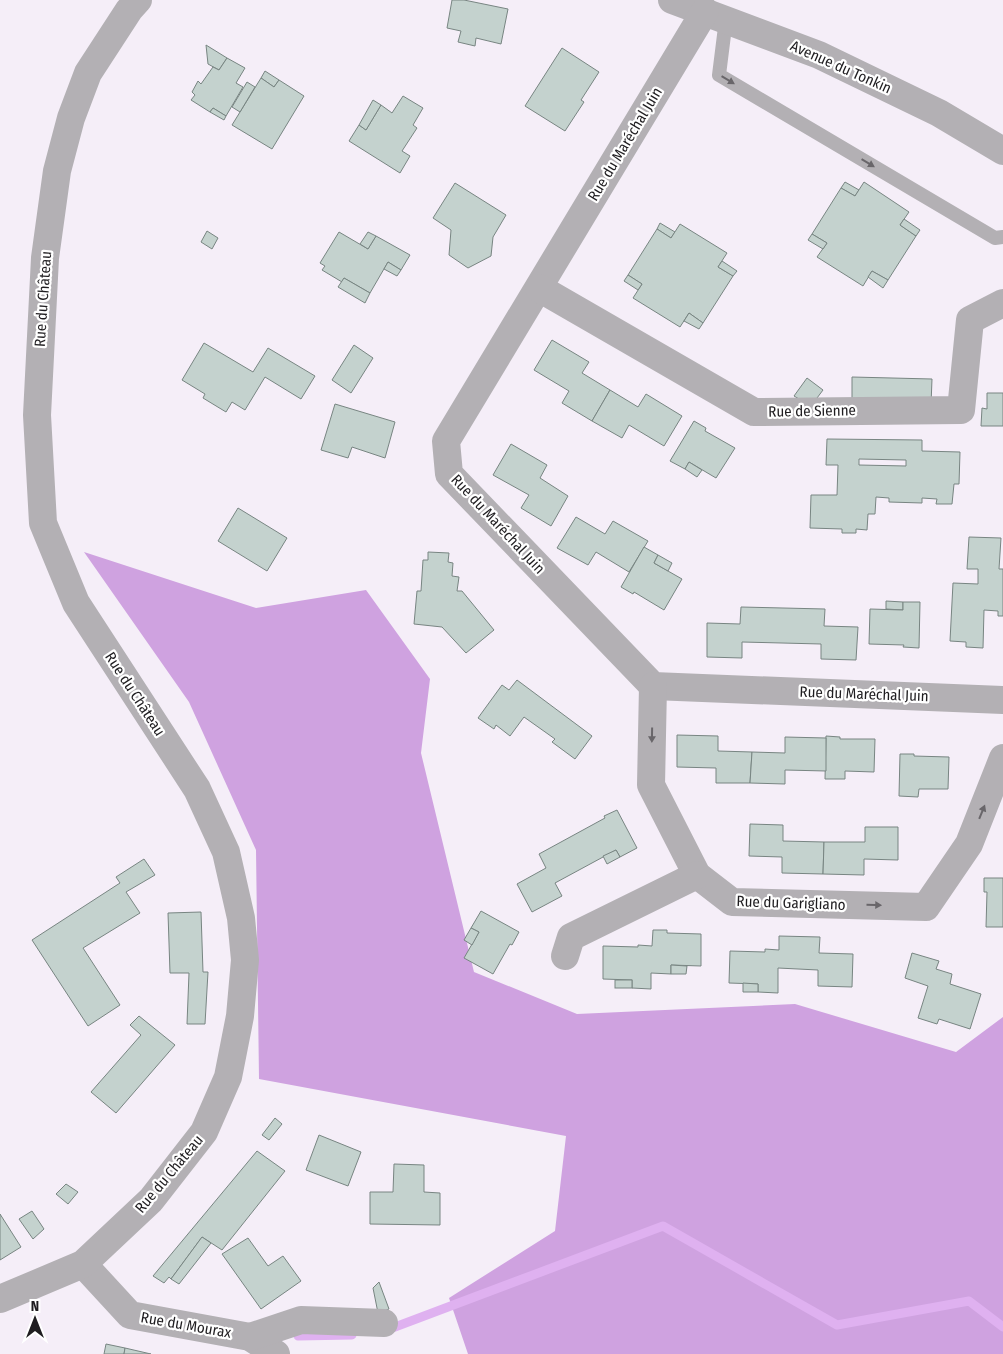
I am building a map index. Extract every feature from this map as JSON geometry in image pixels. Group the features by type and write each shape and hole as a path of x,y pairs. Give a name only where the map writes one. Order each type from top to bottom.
{"street":[{"name":"Rue du Château","path":"0,1299 83,1264 151,1200 204,1132 228,1078 240,1016 244,960 241,918 226,852 196,789 76,603 43,523 37,415 45,258 57,171 71,118 88,73 129,10 138,0"},
{"name":"Avenue du Tonkin","path":"672,0 820,55 939,113 1003,151"},
{"name":"Rue du Maréchal Juin","path":"715,15 539,288 446,441 449,474 653,686 1003,700"},
{"name":"Rue de Sienne","path":"539,288 754,412 961,410 970,320 1003,303"},
{"name":"Rue du Garigliano","path":"653,686 651,785 697,875 732,902 926,906 969,844 1003,758"},
{"path":"564,956 571,937 697,875"},
{"name":"Rue du Mourax","path":"83,1264 130,1315 250,1337 276,1354"},
{"path":"250,1337 301,1320 384,1323"}],"lane":[{"path":"715,15 719,75 995,238 1003,237"}],"shaded area":[{"path":"84,552 256,608 366,590 430,679 421,753 474,972 577,1014 795,1004 956,1052 1003,1017 1003,1354 468,1354 449,1298 555,1231 566,1136 259,1079 256,850 189,702"}],"building":[{"path":"452,0 464,0 508,9 501,44 476,38 475,46 458,42 461,31 447,28"},
{"path":"206,45 227,58 219,70 208,64"},
{"path":"562,48 599,72 581,100 584,102 565,131 525,106"},
{"path":"227,58 245,68 236,83 243,87 226,116 213,108 210,112 191,100 195,95 192,92 198,81 201,84 213,67 219,70"},
{"path":"265,71 279,80 274,87 261,78"},
{"path":"261,78 274,87 279,80 304,96 272,149 232,125"},
{"path":"247,82 255,87 240,112 232,107"},
{"path":"403,96 423,108 413,125 417,128 402,151 410,156 400,173 349,141 359,125 366,130 381,105 392,113"},
{"path":"373,100 381,105 366,130 359,125"},
{"path":"213,108 226,116 224,120 210,112"},
{"path":"845,182 859,190 855,196 841,188"},
{"path":"864,182 909,212 900,225 916,236 888,280 872,271 863,286 817,257 827,243 812,234 841,188 855,196"},
{"path":"455,183 506,215 493,237 491,256 468,268 449,255 451,230 433,218"},
{"path":"904,219 920,230 916,236 900,225"},
{"path":"660,223 675,232 671,238 657,229"},
{"path":"680,224 727,253 718,267 733,276 703,323 689,313 680,327 633,298 642,284 628,275 657,229 671,238"},
{"path":"207,231 218,238 212,249 201,242"},
{"path":"339,232 368,249 376,236 410,255 401,270 388,262 370,293 344,278 342,282 322,270 325,266 320,263"},
{"path":"368,232 376,236 368,249 360,244"},
{"path":"812,234 827,243 823,249 808,240"},
{"path":"722,261 737,271 733,276 718,267"},
{"path":"388,262 401,270 397,276 384,269"},
{"path":"872,271 888,280 883,288 868,277"},
{"path":"628,275 642,284 638,290 624,281"},
{"path":"344,278 370,293 365,303 338,287"},
{"path":"689,313 703,323 699,329 684,321"},
{"path":"552,340 589,362 582,373 610,390 592,421 562,403 569,391 534,370"},
{"path":"204,343 253,372 268,348 315,376 301,399 265,377 245,410 232,402 226,412 203,398 205,394 182,380"},
{"path":"354,345 373,358 351,393 332,380"},
{"path":"852,377 932,379 931,405 852,403"},
{"path":"807,378 823,390 811,406 794,396"},
{"path":"610,390 638,407 646,394 682,416 664,446 629,425 622,438 592,421"},
{"path":"987,393 1003,393 1003,426 981,426 982,408 987,409"},
{"path":"335,404 395,422 385,458 352,447 348,458 321,450"},
{"path":"694,421 706,428 705,431 735,448 716,478 689,462 685,469 670,461"},
{"path":"827,439 922,440 922,451 960,452 959,484 954,484 952,504 936,504 937,499 922,498 922,503 889,502 889,498 876,497 875,514 868,514 867,530 856,529 856,533 842,533 842,529 810,528 811,495 837,495 838,465 826,465","holes":["859,459 906,460 906,466 859,465"]},
{"path":"511,444 547,465 540,478 568,496 551,526 521,508 529,495 493,475"},
{"path":"689,462 702,470 697,477 685,469"},
{"path":"238,508 287,538 267,571 218,541"},
{"path":"576,517 605,534 613,521 648,541 629,572 596,552 588,565 557,548"},
{"path":"969,537 1001,538 999,569 1003,569 1003,616 998,616 998,611 984,610 983,648 966,647 966,642 950,641 953,583 978,584 978,569 967,569"},
{"path":"644,547 658,555 654,563 682,579 664,610 634,592 633,594 621,587"},
{"path":"428,552 449,553 448,562 453,563 452,576 459,577 457,591 462,591 494,630 466,653 442,627 414,624 417,591 421,591 423,560 428,560"},
{"path":"658,555 672,563 668,571 654,563"},
{"path":"886,601 903,602 903,610 886,609"},
{"path":"903,602 920,602 919,648 903,647 904,645 869,644 870,609 903,610"},
{"path":"741,607 825,609 824,626 858,627 856,660 821,659 821,644 742,642 742,658 707,657 707,623 740,624"},
{"path":"517,680 592,736 575,759 552,742 555,739 524,717 510,736 496,725 494,729 478,718 502,685 509,690"},
{"path":"677,735 718,736 718,751 752,752 750,783 716,783 716,768 677,767"},
{"path":"826,736 840,737 840,739 875,739 874,772 845,771 845,779 825,779"},
{"path":"785,737 826,738 826,771 785,770 785,784 750,783 752,752 785,753"},
{"path":"900,754 949,757 948,789 919,789 918,797 899,796"},
{"path":"617,810 637,848 620,857 616,850 555,883 562,896 532,912 517,884 546,868 539,854"},
{"path":"750,824 783,825 783,841 824,842 823,874 782,873 782,857 749,856"},
{"path":"865,827 898,827 898,860 864,859 864,875 823,874 824,842 865,842"},
{"path":"616,850 620,857 607,864 603,856"},
{"path":"144,859 155,875 126,892 140,913 83,948 120,1005 88,1026 32,940 120,883 116,877"},
{"path":"984,878 1003,878 1003,927 986,927 987,892 984,892"},
{"path":"481,911 519,932 493,974 464,958 479,932 471,928"},
{"path":"201,912 203,972 208,972 205,1024 187,1024 189,973 170,973 168,913"},
{"path":"471,928 479,932 472,945 464,940"},
{"path":"653,930 667,930 667,933 701,934 701,966 671,965 671,974 651,973 651,989 632,988 632,980 603,979 603,946 652,946"},
{"path":"779,936 820,937 819,953 853,954 852,987 818,986 818,970 778,968 778,993 758,992 758,984 729,983 730,951 765,952 765,949 779,950"},
{"path":"912,953 939,961 936,969 952,974 950,984 981,994 970,1029 939,1019 937,1024 918,1018 928,986 905,978"},
{"path":"671,965 687,966 686,974 671,974"},
{"path":"615,980 632,980 632,988 615,988"},
{"path":"743,983 758,984 758,992 743,992"},
{"path":"139,1016 175,1045 116,1113 91,1092 141,1035 130,1025"},
{"path":"275,1118 282,1124 269,1140 262,1135"},
{"path":"319,1135 361,1152 348,1186 306,1170"},
{"path":"257,1151 285,1171 222,1250 202,1237 171,1279 169,1277 164,1283 153,1276"},
{"path":"394,1164 424,1165 424,1192 440,1193 440,1225 370,1224 370,1192 393,1192"},
{"path":"66,1184 78,1192 68,1204 56,1194"},
{"path":"32,1211 44,1229 33,1239 19,1219"},
{"path":"0,1214 21,1247 0,1260"},
{"path":"202,1237 211,1243 179,1284 171,1279"},
{"path":"248,1238 268,1266 283,1256 301,1281 261,1309 222,1254"},
{"path":"379,1282 389,1309 378,1313 373,1288"},
{"path":"106,1344 125,1348 124,1354 104,1354"},
{"path":"125,1348 151,1354 124,1354"}],"waterway":[{"path":"387,1330 663,1226 837,1325 969,1301 1003,1327"},
{"path":"298,1336 352,1335"}]}
